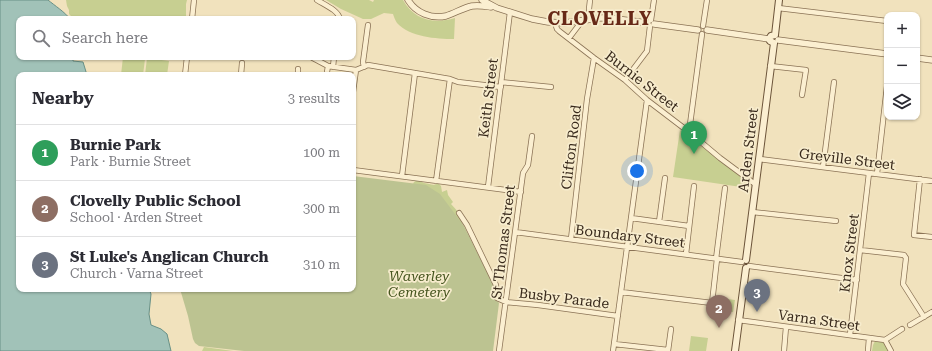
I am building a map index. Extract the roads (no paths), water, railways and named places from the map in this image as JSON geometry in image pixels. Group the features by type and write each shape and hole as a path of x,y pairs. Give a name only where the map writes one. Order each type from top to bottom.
{"main road":[{"name":"Arden Street","path":"735,351 779,0"}],"street":[{"path":"192,16 194,0"},
{"path":"317,0 336,12 339,16"},
{"path":"408,0 413,7 422,13 437,17 471,6 480,6 497,8 536,20 555,23 609,18 884,54"},
{"path":"471,6 474,4 474,0"},
{"path":"482,0 497,8"},
{"path":"590,0 590,19"},
{"path":"625,80 647,50 654,0"},
{"path":"690,132 707,0"},
{"path":"778,8 884,21"},
{"name":"Keith Street","path":"488,187 510,12"},
{"path":"569,38 582,21"},
{"name":"Burnie Street","path":"555,23 557,29 625,80 720,158 756,184"},
{"path":"366,66 363,62 368,26"},
{"name":"Clifton Road","path":"571,239 587,99 594,58"},
{"path":"920,58 932,60"},
{"path":"185,72 187,60"},
{"path":"317,60 331,67 356,70 366,66 450,79 458,82 551,87"},
{"path":"327,72 331,67 333,60"},
{"path":"241,72 242,63"},
{"path":"770,66 806,70 802,95"},
{"path":"402,176 415,73"},
{"path":"436,181 450,79"},
{"path":"823,167 834,82"},
{"path":"614,351 630,218 648,100"},
{"path":"876,174 884,110"},
{"name":"St Thomas Street","path":"499,351 523,173 528,165 532,136"},
{"name":"Greville Street","path":"759,159 932,181"},
{"path":"356,170 521,192"},
{"name":"Knox Street","path":"850,335 869,173"},
{"path":"659,222 665,178"},
{"path":"920,179 914,235 932,237"},
{"path":"686,254 694,186"},
{"path":"621,292 712,303 725,188"},
{"path":"752,212 836,221"},
{"path":"459,213 467,225 496,285 497,298 506,302"},
{"path":"630,218 689,226"},
{"name":"Boundary Street","path":"515,232 686,254 857,280"},
{"path":"860,250 904,255 903,284 924,317"},
{"name":"Busby Parade","path":"506,302 538,304 618,316"},
{"path":"910,325 932,312"},
{"name":"Varna Street","path":"738,320 885,340"},
{"path":"784,351 786,327"},
{"path":"614,344 668,350 671,329"},
{"path":"892,351 885,340 902,329"},
{"path":"868,351 870,338"}],"water":[{"path":"0,0 48,0 67,16 16,16 16,60 73,60 83,62 86,72 16,72 16,292 150,292 149,314 151,325 161,329 167,334 171,351 0,351"}],"place":[{"name":"Burnie Park","path":"694,154"},
{"name":"St Luke's Anglican Church","path":"757,312"},
{"name":"Clovelly Public School","path":"719,328"}],"district":[{"name":"CLOVELLY","path":"600,18"}],"park label":[{"name":"Waverley Cemetery","path":"419,284"}]}
